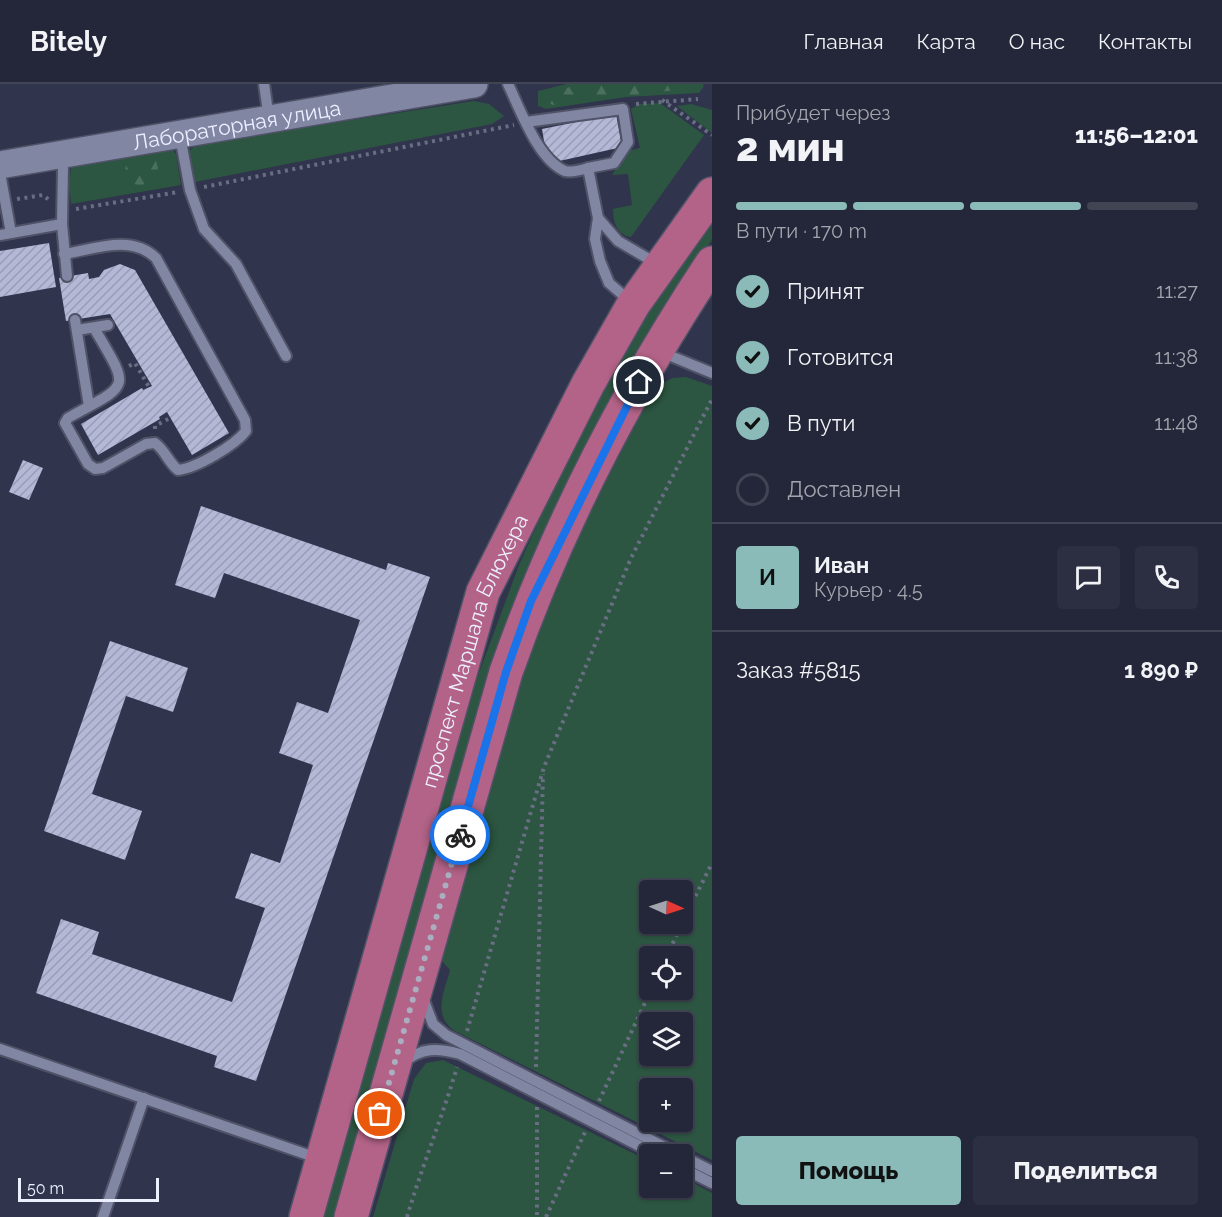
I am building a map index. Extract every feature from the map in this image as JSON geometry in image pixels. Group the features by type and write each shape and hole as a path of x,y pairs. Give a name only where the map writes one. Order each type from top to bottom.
{"main road":[{"name":"проспект Маршала Блюхера","path":"306,1217 483,592 588,384 633,304 712,194"},
{"name":"проспект Маршала Блюхера","path":"351,1217 506,672 531,601 629,398 712,263"}],"street":[{"name":"Лабораторная улица","path":"0,165 474,84"}],"lane":[{"path":"264,84 269,119"},
{"path":"508,84 526,122 537,144 552,164 567,172 614,163 628,142 622,109 526,122"},
{"path":"180,134 190,190 204,229 236,264 286,356"},
{"path":"61,154 62,225 68,276"},
{"path":"588,168 598,218 595,239 600,261 609,283 633,304"},
{"path":"0,173 5,201 5,234 62,225"},
{"path":"598,218 618,241 660,265"},
{"path":"64,254 118,244 134,244 146,249 156,258 245,420 246,431 240,439 189,469 178,470 170,464 155,443 146,444 102,468 95,469 88,464 65,423 68,418 114,392 121,383 120,372 94,328"},
{"path":"89,406 76,325 94,328 108,325"},
{"path":"658,351 712,373"},
{"path":"418,981 425,1007 433,1024 461,1050 537,1094 639,1146"},
{"path":"0,1049 322,1159"},
{"path":"392,1074 410,1057 426,1050 461,1050 536,1082 657,1144"},
{"path":"104,1217 144,1098"},
{"path":"693,1162 712,1171"},
{"path":"693,1174 712,1183"}],"path":[{"path":"622,109 662,100 698,99"},
{"path":"662,100 712,135"},
{"path":"5,201 43,195 62,211 190,190 526,122"},
{"path":"138,368 149,387"},
{"path":"407,1217 417,1183 441,1122 544,767 631,558 712,399"},
{"path":"536,1082 544,767"},
{"path":"693,901 712,863"},
{"path":"537,1094 537,1217"}],"green space":[{"path":"566,84 703,84 704,86 699,93 626,97 546,109 538,106 538,91"},
{"path":"594,84 687,84 684,89 553,105 545,101 543,97 549,90"},
{"path":"474,101 489,104 504,116 492,124 195,182 188,152 197,144"},
{"path":"660,103 704,135 631,237 626,236 619,231 615,223 613,209 632,205 628,174 612,175 627,151 640,148 631,109 639,104"},
{"path":"691,104 712,110 712,133 677,106"},
{"path":"171,148 176,154 181,185 71,204 69,184 72,161"},
{"path":"141,152 156,161 158,168 154,181 137,187 125,170 128,157"},
{"path":"712,218 712,240 690,271 487,684 333,1217 321,1217 476,681 519,565 578,434 648,309"},
{"path":"686,377 712,386 712,1160 693,1150 693,1144 680,1144 656,1132 693,1132 693,1078 639,1078 639,1123 453,1030 443,1017 442,1010 443,994 450,970 442,961 524,664 582,529 653,389 672,378"},
{"path":"443,1060 639,1156 639,1198 693,1198 693,1183 712,1193 712,1217 373,1217 414,1079 426,1063"}],"building":[{"path":"616,114 622,147 555,162 545,147 542,129"},
{"path":"49,243 56,287 0,297 0,251"},
{"path":"120,264 135,270 229,433 192,455 167,412 159,417 160,419 98,455 81,424 142,388 143,390 152,386 110,314 66,321 59,278 88,273 89,279 99,277 104,270"},
{"path":"23,460 43,468 29,500 9,492"},
{"path":"201,506 386,570 388,563 430,577 256,1081 214,1067 217,1056 36,993 61,919 99,932 92,954 232,1002 265,908 235,898 251,853 280,863 313,765 279,753 297,702 328,713 360,620 224,573 215,598 175,585"},
{"path":"110,641 188,668 173,712 126,696 92,794 142,811 125,860 44,831"}],"way so far":[{"path":"380,1114 460,835"}],"route":[{"path":"460,835 506,672 531,601 629,398 639,382"}]}
